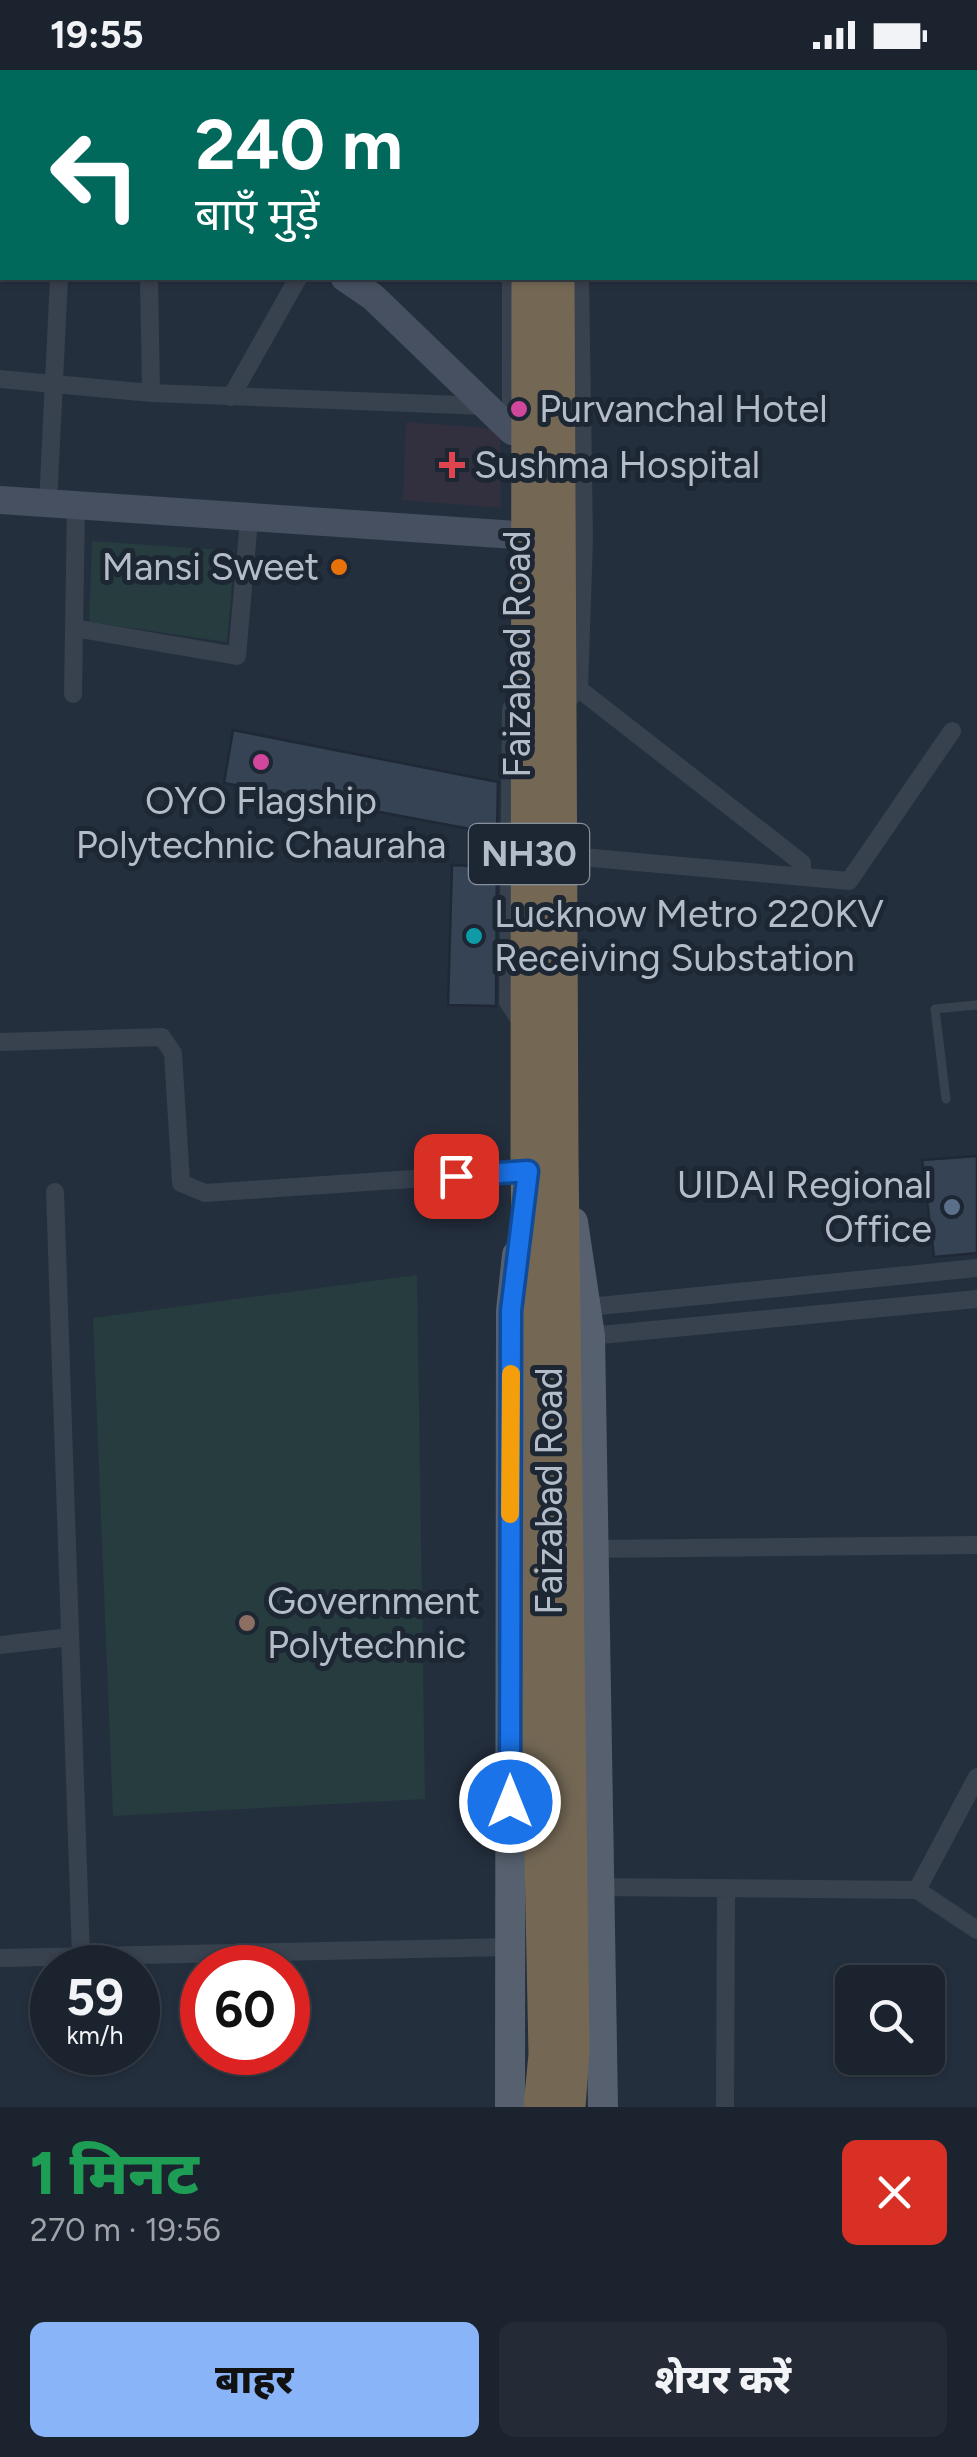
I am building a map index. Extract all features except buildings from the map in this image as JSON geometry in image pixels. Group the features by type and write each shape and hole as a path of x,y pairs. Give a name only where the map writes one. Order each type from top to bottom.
{"highway":[{"name":"NH30","path":"529,280 546,537 528,1032 544,1165 572,2051 568,2107"},
{"name":"Faizabad Road","path":"544,1165 570,697 546,537 557,280"},
{"name":"NH30","path":"521,2106 546,2055 546,1279"}],"main road":[{"name":"Faizabad Road","path":"544,1165 590,1321 590,1549 603,2107"},
{"name":"Faizabad Road","path":"521,2106 510,1947 511,1311 544,1165"}],"street":[{"path":"59,280 53,382 74,628 73,694"},
{"path":"149,280 151,393"},
{"path":"231,397 297,280"},
{"path":"511,280 512,431 546,537"},
{"path":"546,537 580,280"},
{"path":"373,287 512,431"},
{"path":"0,379 151,393 486,406"},
{"path":"0,500 249,520 546,537"},
{"path":"74,628 238,656 249,520"},
{"path":"570,697 802,863 802,876"},
{"path":"559,855 849,881 952,731"},
{"path":"0,1042 162,1037 173,1053 181,1183 206,1193 544,1165"},
{"path":"55,1192 81,1945"},
{"path":"590,1321 766,1289 977,1268"},
{"path":"766,1289 769,1319"},
{"path":"590,1321 769,1319 977,1299"},
{"path":"590,1549 977,1545"},
{"path":"0,1644 70,1637"},
{"path":"917,1890 977,1777"},
{"path":"597,1887 917,1890 977,1930"},
{"path":"724,2107 726,1889"},
{"path":"160,1954 510,1947"},
{"path":"0,1958 30,1957"}],"lane":[{"path":"946,1099 935,1009 977,1006"}],"shaded area":[{"name":"Sushma Hospital","path":"406,422 500,429 501,508 403,500"}],"green space":[{"path":"92,541 235,551 227,642 89,622"},
{"path":"417,1275 425,1799 113,1816 93,1318"}],"slow traffic":[{"path":"510,1514 511,1374"}],"place":[{"name":"Purvanchal Hotel","path":"519,409"},
{"name":"Sushma Hospital","path":"452,465"},
{"name":"Mansi Sweet","path":"339,567"},
{"name":"OYO Flagship Polytechnic Chauraha","path":"261,762"},
{"name":"Lucknow Metro 220KV Receiving Substation","path":"474,936"},
{"name":"UIDAI Regional Office","path":"952,1207"},
{"name":"Government Polytechnic","path":"247,1623"}],"route":[{"path":"456,1176 528,1171 511,1311 510,1802"}]}
